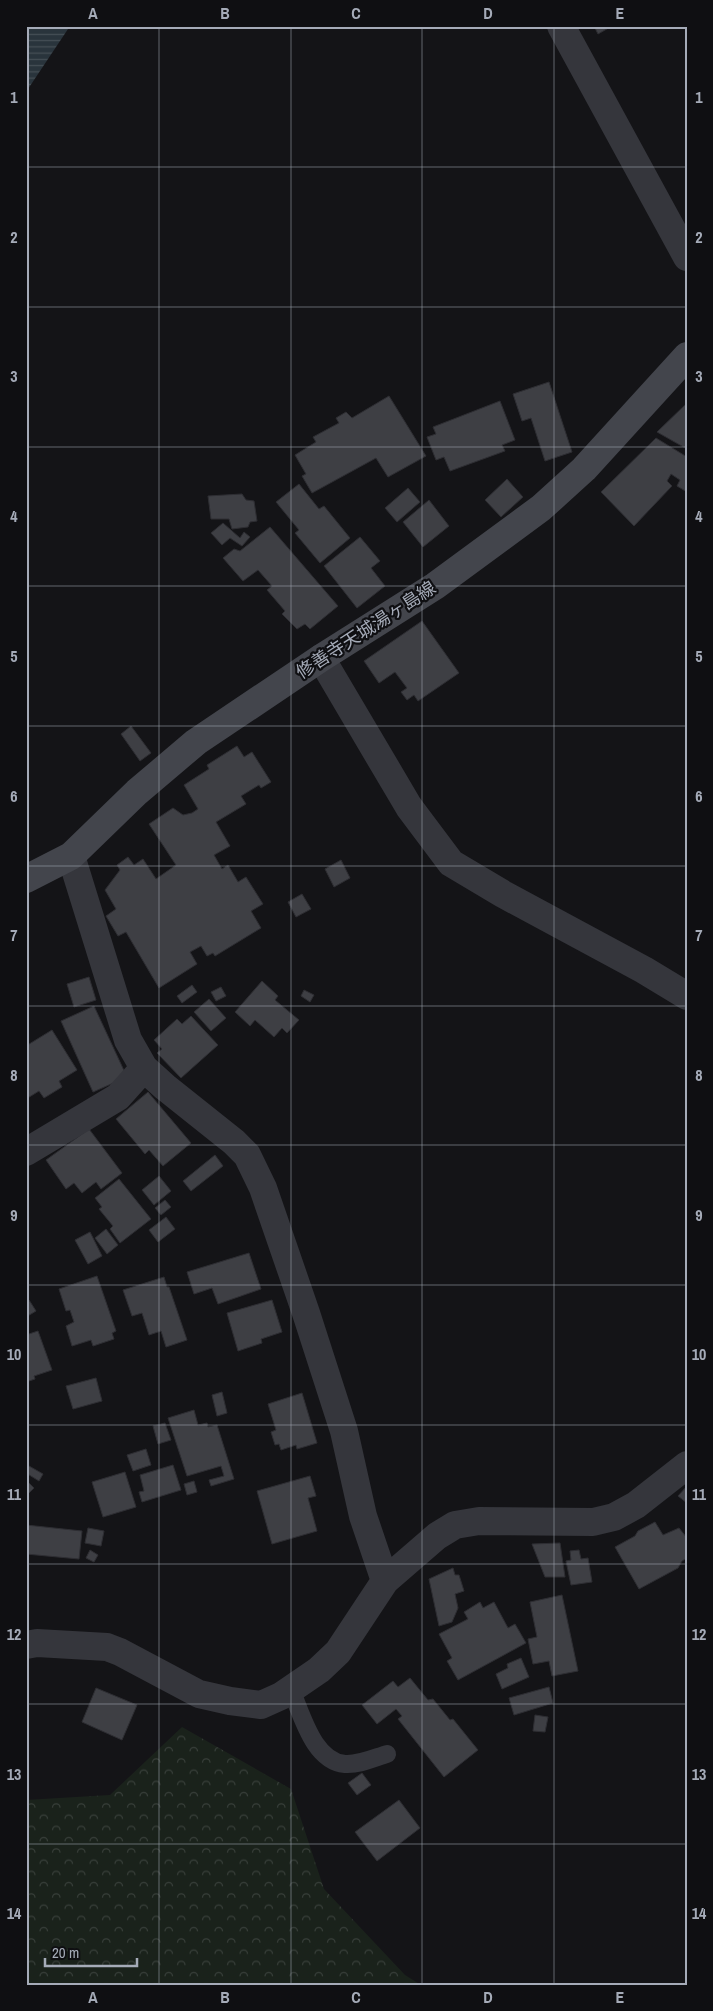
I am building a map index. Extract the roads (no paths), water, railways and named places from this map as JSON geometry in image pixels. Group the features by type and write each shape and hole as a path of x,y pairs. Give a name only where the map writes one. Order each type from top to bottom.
{"main road":[{"name":"修善寺天城湯ヶ島線","path":"26,880 71,856 137,792 196,742 321,658 436,586 541,508 584,470 687,356"}],"street":[{"path":"561,26 687,257"},
{"path":"321,658 409,807 451,863 503,894 644,970 687,996"},
{"path":"71,856 128,1040 144,1068 234,1142 246,1155 263,1188 306,1312 344,1431 364,1516 385,1581"},
{"path":"26,1152 118,1097 131,1085 144,1068"},
{"path":"26,1645 37,1643 107,1647 199,1694 261,1705 291,1690 319,1670 338,1652 385,1581 437,1536 455,1526 478,1521 593,1522 614,1517 636,1505 687,1465"}],"lane":[{"path":"291,1690 310,1733 320,1750 332,1760 346,1764 366,1761 386,1754"}]}
